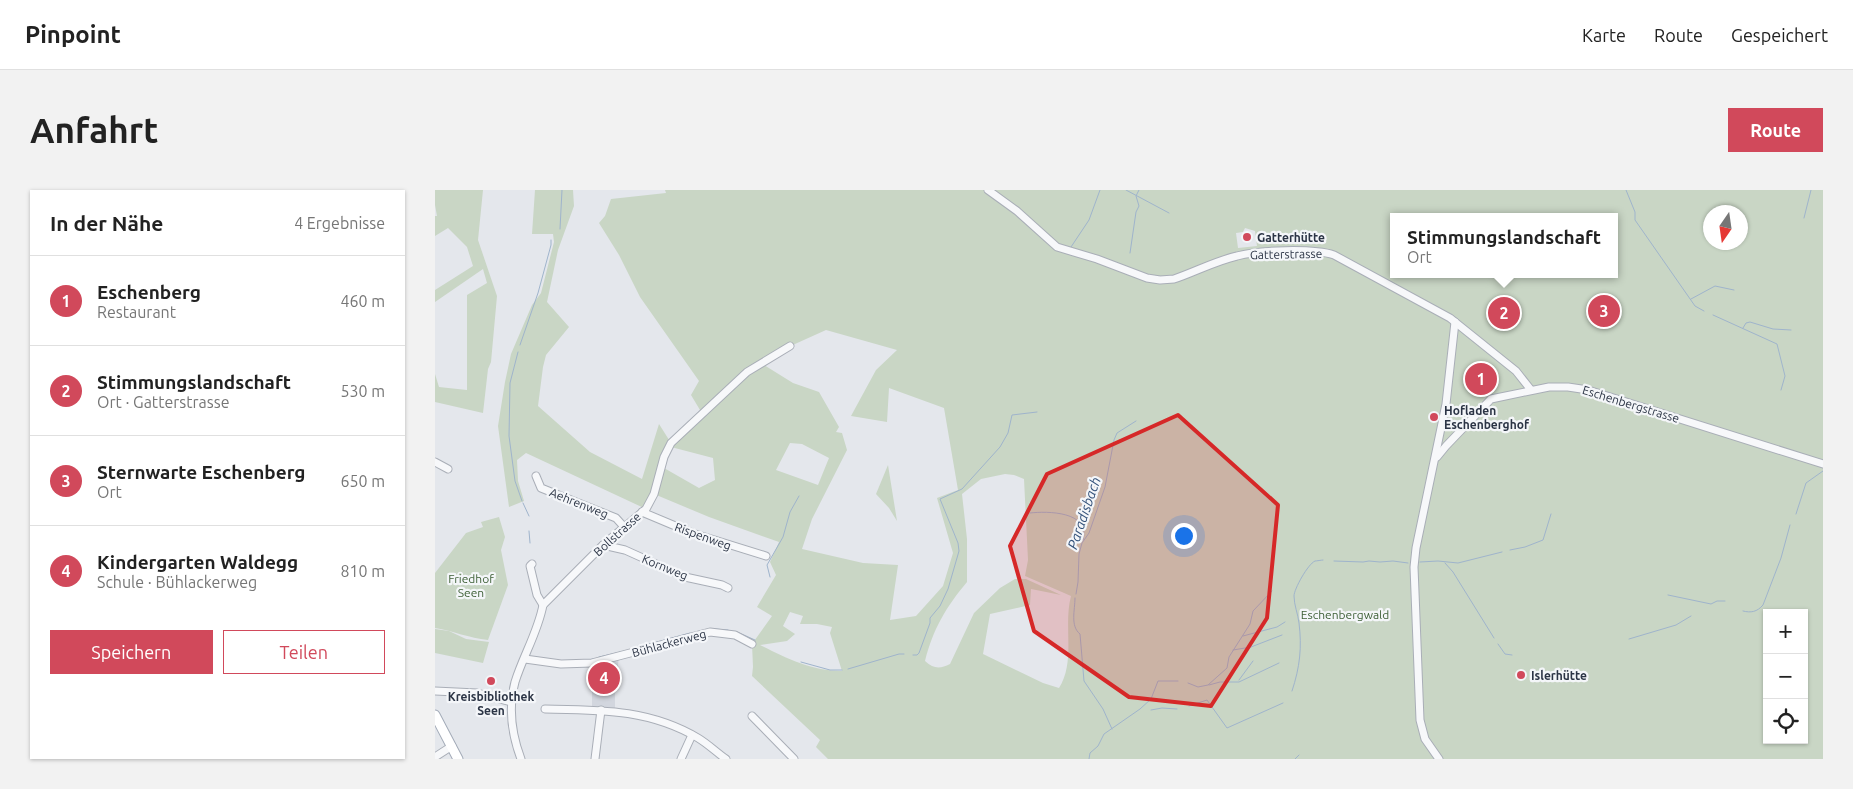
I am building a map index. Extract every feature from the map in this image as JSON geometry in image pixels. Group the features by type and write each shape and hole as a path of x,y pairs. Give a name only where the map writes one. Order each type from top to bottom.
{"main road":[{"path":"435,715 458,759"}],"street":[{"name":"Gatterstrasse","path":"988,190 1017,211 1051,243 1060,248 1160,280 1174,279 1243,255 1292,251 1327,252 1455,322 1516,371 1531,390"},
{"name":"Eschenbergstrasse","path":"1439,759 1425,739 1420,720 1414,567 1416,548 1446,404 1455,322"},
{"name":"Bollstrasse","path":"521,759 514,736 511,702 515,681 541,617 543,605 603,545 646,509 654,494 664,457 671,443 747,372 790,346"},
{"name":"Eschenbergstrasse","path":"1434,464 1446,446 1489,400 1531,390 1562,386 1588,390 1823,464"},
{"path":"435,462 448,468"},
{"name":"Aehrenweg","path":"536,476 541,488 617,518 625,528"},
{"name":"Rispenweg","path":"641,512 692,533 766,556"},
{"name":"Kornweg","path":"603,545 625,550 685,576 728,588"},
{"path":"532,564 530,566 537,595 543,605"},
{"name":"Bühlackerweg","path":"525,658 561,664 592,663 710,632 735,635 752,644"},
{"path":"435,691 477,693 511,702"},
{"path":"545,709 601,710 629,713 655,720 692,735 725,759"},
{"path":"595,759 601,710"},
{"path":"752,716 794,759"},
{"path":"681,759 692,735"},
{"path":"435,757 452,746"}],"highlighted area":[{"path":"1178,415 1278,505 1267,618 1211,706 1129,697 1034,631 1010,546 1047,474"}],"shaded area":[{"path":"619,656 615,708 592,706 592,663"}],"green space":[{"path":"435,190 483,190 478,240 497,296 491,362 488,369 483,413 435,402 435,374 439,387 467,390 467,295 487,283 483,269 435,302 435,290 473,266 467,247 448,228 435,236 435,216 437,216"},
{"name":"Eschenbergwald","path":"535,190 573,190 574,206 558,250 547,302 569,327 546,355 538,406 590,452 642,479 659,424 671,443 664,468 699,488 715,480 713,458 671,447 703,415 691,395 699,381 640,297 619,255 599,223 605,216 611,199 666,193 665,190 1823,190 1823,759 828,759 816,747 820,740 752,676 752,644 772,616 757,607 776,575 770,562 779,542 709,517 654,494 646,509 526,453 517,460 518,481 524,501 509,507 498,426 505,382 511,354 532,305 541,293 554,242 553,234 532,234","holes":["1245,228 1255,231 1257,246 1238,248 1236,233 1243,232","826,330 897,350 876,370 851,416 887,422 889,388 944,408 958,490 937,498 953,553 943,586 916,616 890,620 898,565 863,563 802,549 812,519 847,450 842,433 836,432 839,427 819,392 793,383 761,363 795,344","790,443 802,444 829,458 818,485 776,470","1005,474 1024,479 1028,560 1025,576 1071,596 1068,619 1067,666 1059,688 1043,683 983,654 990,614 1030,605 1031,589 1061,595 1026,579 1015,579 1000,588 974,613 950,664 937,667 931,666 925,661 941,619 967,582 967,539 962,494 981,479","790,612 803,616 800,624 817,624 832,627 830,633 842,671 810,666 789,659 760,645 787,641 795,634 783,626"]},
{"path":"888,465 897,521 889,508 876,494"},
{"name":"Friedhof Seen","path":"499,517 505,537 501,550 508,585 488,640 435,628 435,573 466,533 483,527 481,522"},
{"path":"435,629 449,631 466,639 489,642 483,663 435,653"}],"waterway":[{"path":"560,229 562,190"},
{"path":"1071,247 1089,220 1100,190"},
{"path":"1126,190 1169,213"},
{"path":"1130,253 1136,212 1139,206 1136,196 1139,190"},
{"path":"1626,190 1635,212 1635,220 1695,306 1704,311"},
{"path":"1804,218 1811,190"},
{"path":"520,345 538,293 551,240"},
{"path":"1691,299 1715,286 1734,290"},
{"path":"1713,315 1777,344 1785,376 1781,390"},
{"path":"1743,328 1746,323 1750,322 1773,329 1791,330"},
{"path":"518,352 510,383 509,436 515,481 522,501"},
{"path":"913,655 919,653 930,618 940,606 948,589 959,551 958,543 940,499 962,489 1000,447 1008,433 1012,415 1037,412"},
{"name":"Paradisbach","path":"1076,594 1079,554 1082,543 1089,533 1105,487 1114,440 1117,433 1136,421"},
{"path":"1796,514 1806,483 1823,471"},
{"path":"770,577 767,565 783,537 790,512 799,496"},
{"path":"523,503 529,516"},
{"path":"1030,513 1056,513 1074,518 1084,530 1083,540"},
{"path":"1510,550 1543,540 1551,514"},
{"path":"1743,611 1754,611 1763,605 1781,558 1790,525"},
{"path":"529,531 530,543"},
{"path":"1420,562 1458,563 1502,552"},
{"path":"1292,691 1299,665 1300,649 1300,632 1294,596 1296,588 1312,563 1323,560"},
{"path":"1334,561 1393,561 1408,563"},
{"path":"1445,563 1453,572 1494,638"},
{"path":"1188,683 1198,687 1208,685 1227,668 1229,657 1250,624 1253,611 1272,591"},
{"path":"1668,595 1711,604 1717,601 1725,601"},
{"name":"Paradisbach","path":"1075,598 1074,622 1080,634 1084,681 1103,709 1112,729"},
{"path":"1629,639 1676,625 1691,616"},
{"path":"1243,636 1277,627 1285,622"},
{"path":"714,629 728,630"},
{"path":"737,632 755,640"},
{"path":"635,648 690,633"},
{"path":"1233,650 1251,647 1282,635"},
{"path":"1498,644 1505,654 1512,655"},
{"path":"599,657 625,651"},
{"path":"848,669 904,654"},
{"path":"589,660 593,659"},
{"path":"1239,680 1253,661"},
{"path":"801,662 830,670 842,670"},
{"path":"1209,685 1220,682 1239,682 1279,663"},
{"path":"1089,759 1090,753 1098,746 1104,734 1151,699 1158,681 1178,681"},
{"path":"1189,706 1207,700 1227,728 1283,703"},
{"path":"1151,710 1162,708 1177,709"},
{"path":"1295,759 1299,755"}],"place":[{"name":"Gatterhütte","path":"1247,237"},
{"name":"Sternwarte Eschenberg","path":"1604,311"},
{"name":"Stimmungslandschaft","path":"1504,313"},
{"name":"Eschenberg","path":"1481,379"},
{"name":"Hofladen Eschenberghof","path":"1434,417"},
{"name":"Islerhütte","path":"1521,675"},
{"name":"Kindergarten Waldegg","path":"604,678"},
{"name":"Kreisbibliothek Seen","path":"491,681"}]}
